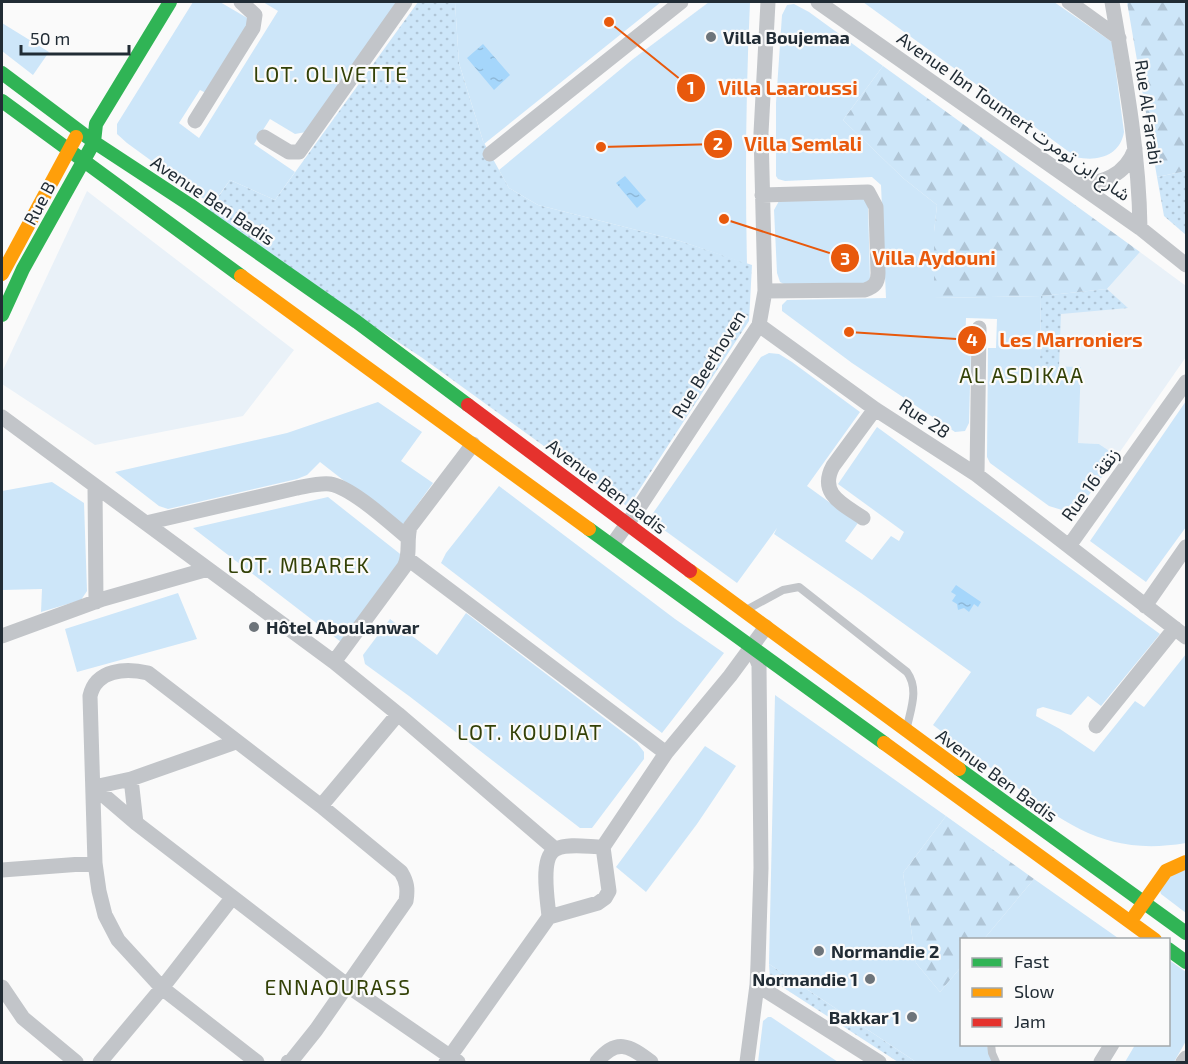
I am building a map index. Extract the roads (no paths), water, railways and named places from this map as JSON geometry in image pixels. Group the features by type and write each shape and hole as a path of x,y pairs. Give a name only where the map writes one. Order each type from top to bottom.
{"main road":[{"path":"94,142 96,124 170,2"},
{"name":"Avenue Ben Badis","path":"2,73 94,142 190,205 357,322 744,611 1186,933"},
{"path":"2,101 1154,938"},
{"path":"80,130 96,124"},
{"name":"Rue B","path":"2,274 67,149 80,130"},
{"name":"Rue B","path":"2,315 23,269 94,142"},
{"path":"1130,921 1166,872 1186,862"},
{"path":"1170,950 1186,962"}],"street":[{"path":"195,121 253,28 255,15 241,2"},
{"path":"264,136 289,152 299,152 405,2"},
{"path":"490,154 681,2"},
{"name":"Rue Beethoven","path":"612,545 759,325 765,291 761,126 768,2"},
{"name":"Avenue Ibn Toumert شارع ابن تومرت","path":"818,2 1140,228 1186,265"},
{"path":"1069,2 1119,38"},
{"name":"Rue Al Farabi","path":"1112,2 1136,149 1140,183 1140,228"},
{"path":"1074,182 1095,183 1116,175 1131,160 1136,149"},
{"path":"762,195 868,192 876,207 878,280 873,287 865,290 765,291"},
{"name":"Rue 28","path":"759,325 875,409 977,475 1069,546"},
{"path":"977,475 980,328"},
{"name":"Rue 16 زنقة","path":"1181,632 1069,546 1186,382"},
{"path":"863,518 836,498 827,485 833,466 875,409"},
{"path":"2,417 334,662 555,849"},
{"path":"334,662 408,559 407,537 410,527 473,444"},
{"path":"146,523 316,484 332,484 350,492 407,537"},
{"path":"95,486 96,602"},
{"path":"1145,606 1186,547"},
{"path":"408,559 666,753"},
{"path":"2,636 96,602 208,568"},
{"path":"549,917 598,903 605,898 609,891 603,847 666,753 766,627"},
{"path":"1096,726 1181,632"},
{"path":"747,1062 757,985 761,868 759,665 752,647"},
{"path":"257,1062 162,988 117,940 105,915 95,863 90,696 92,685 98,679 118,671 133,669 148,673 321,806 400,873 407,886 406,901 316,1030 288,1062"},
{"path":"321,806 398,714"},
{"path":"94,787 131,779 236,742"},
{"path":"131,779 136,823"},
{"path":"94,787 232,898 348,986 452,1060 549,917 545,869 549,856 555,849 568,846 603,847"},
{"path":"2,870 95,863"},
{"path":"100,1062 162,988 232,898"},
{"path":"1130,921 1138,938"},
{"path":"757,985 879,1062"},
{"path":"2,987 23,1018 76,1062"},
{"path":"597,1062 608,1050 616,1046 624,1046 636,1051 651,1062"},
{"path":"1101,1062 1111,1046"},
{"path":"1183,1062 1186,1058"}],"lane":[{"path":"744,611 783,590 799,587 907,672 915,688 906,730"},
{"path":"991,1046 996,1062"}],"water":[{"path":"483,44 510,75 494,90 467,58"},
{"path":"625,176 646,200 637,208 616,183"},
{"path":"956,585 981,602 978,607 974,604 969,612 964,608 958,610 957,604 952,601 956,595 951,592"}],"place":[{"name":"Villa Laaroussi","path":"609,22"},
{"name":"Villa Boujemaa","path":"711,37"},
{"name":"Villa Semlali","path":"601,147"},
{"name":"Villa Aydouni","path":"724,219"},
{"name":"Les Marroniers","path":"849,332"},
{"name":"Hôtel Aboulanwar","path":"254,627"},
{"name":"Normandie 2","path":"819,951"},
{"name":"Normandie 1","path":"870,979"},
{"name":"Bakkar 1","path":"912,1017"}],"district":[{"name":"LOT. OLIVETTE","path":"331,73"},
{"name":"AL ASDIKAA","path":"1022,374"},
{"name":"LOT. MBAREK","path":"299,564"},
{"name":"LOT. KOUDIAT","path":"530,731"},
{"name":"ENNAOURASS","path":"338,986"}]}
